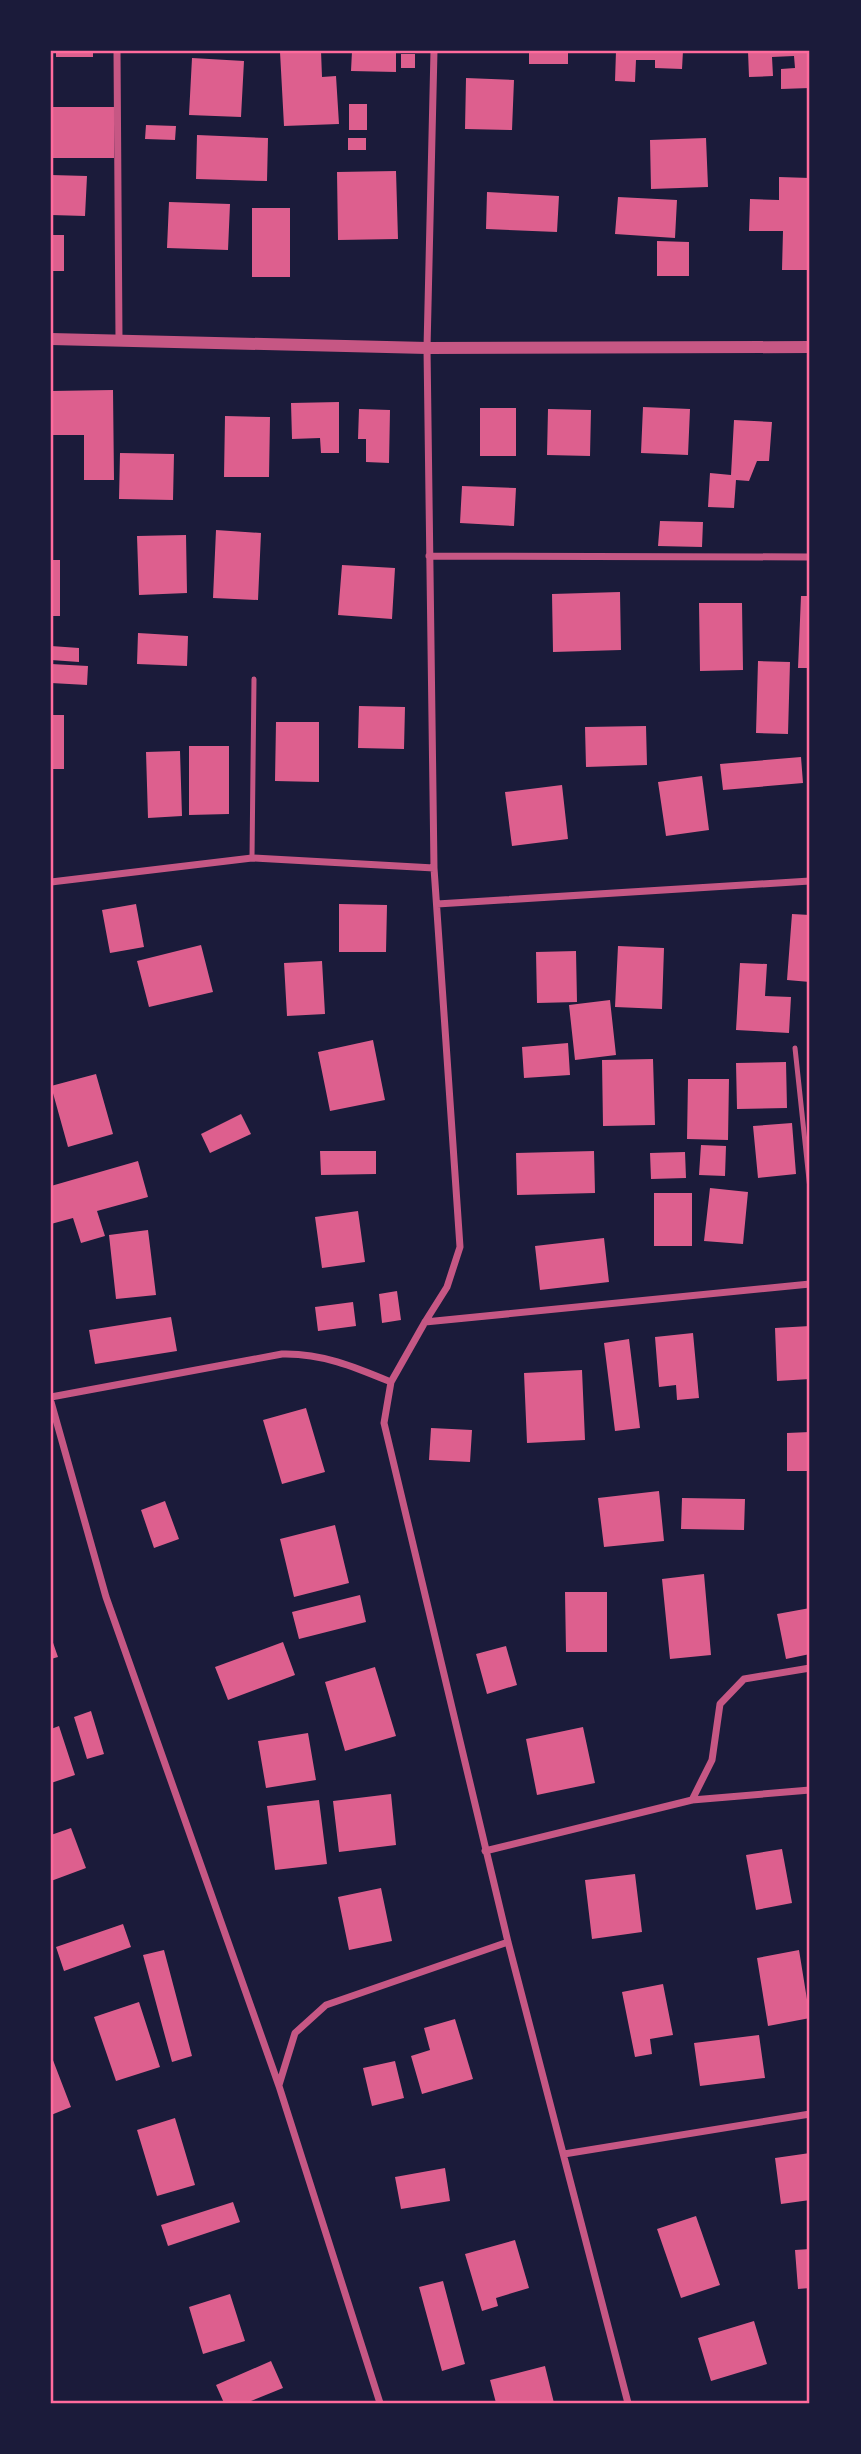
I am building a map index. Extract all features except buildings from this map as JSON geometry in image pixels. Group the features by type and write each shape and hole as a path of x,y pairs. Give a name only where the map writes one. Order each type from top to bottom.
{"street":[{"path":"117,51 119,340"},
{"path":"434,51 427,348 435,868 460,1247 447,1287 391,1382 384,1423 485,1851 628,2403"},
{"path":"51,339 427,348 810,347"},
{"path":"429,556 810,557"},
{"path":"51,882 251,858 435,868"},
{"path":"437,904 810,881"},
{"path":"425,1322 810,1284"},
{"path":"380,2403 279,2086 106,1597 51,1399 282,1354 306,1353 344,1363 391,1382"},
{"path":"692,1800 712,1760 720,1704 744,1679 810,1668"},
{"path":"485,1851 692,1800 810,1790"},
{"path":"279,2086 295,2032 327,2005 508,1942"},
{"path":"564,2154 810,2114"}],"lane":[{"path":"810,347 810,557"},
{"path":"251,858 254,679"},
{"path":"795,1048 810,1189"}]}
